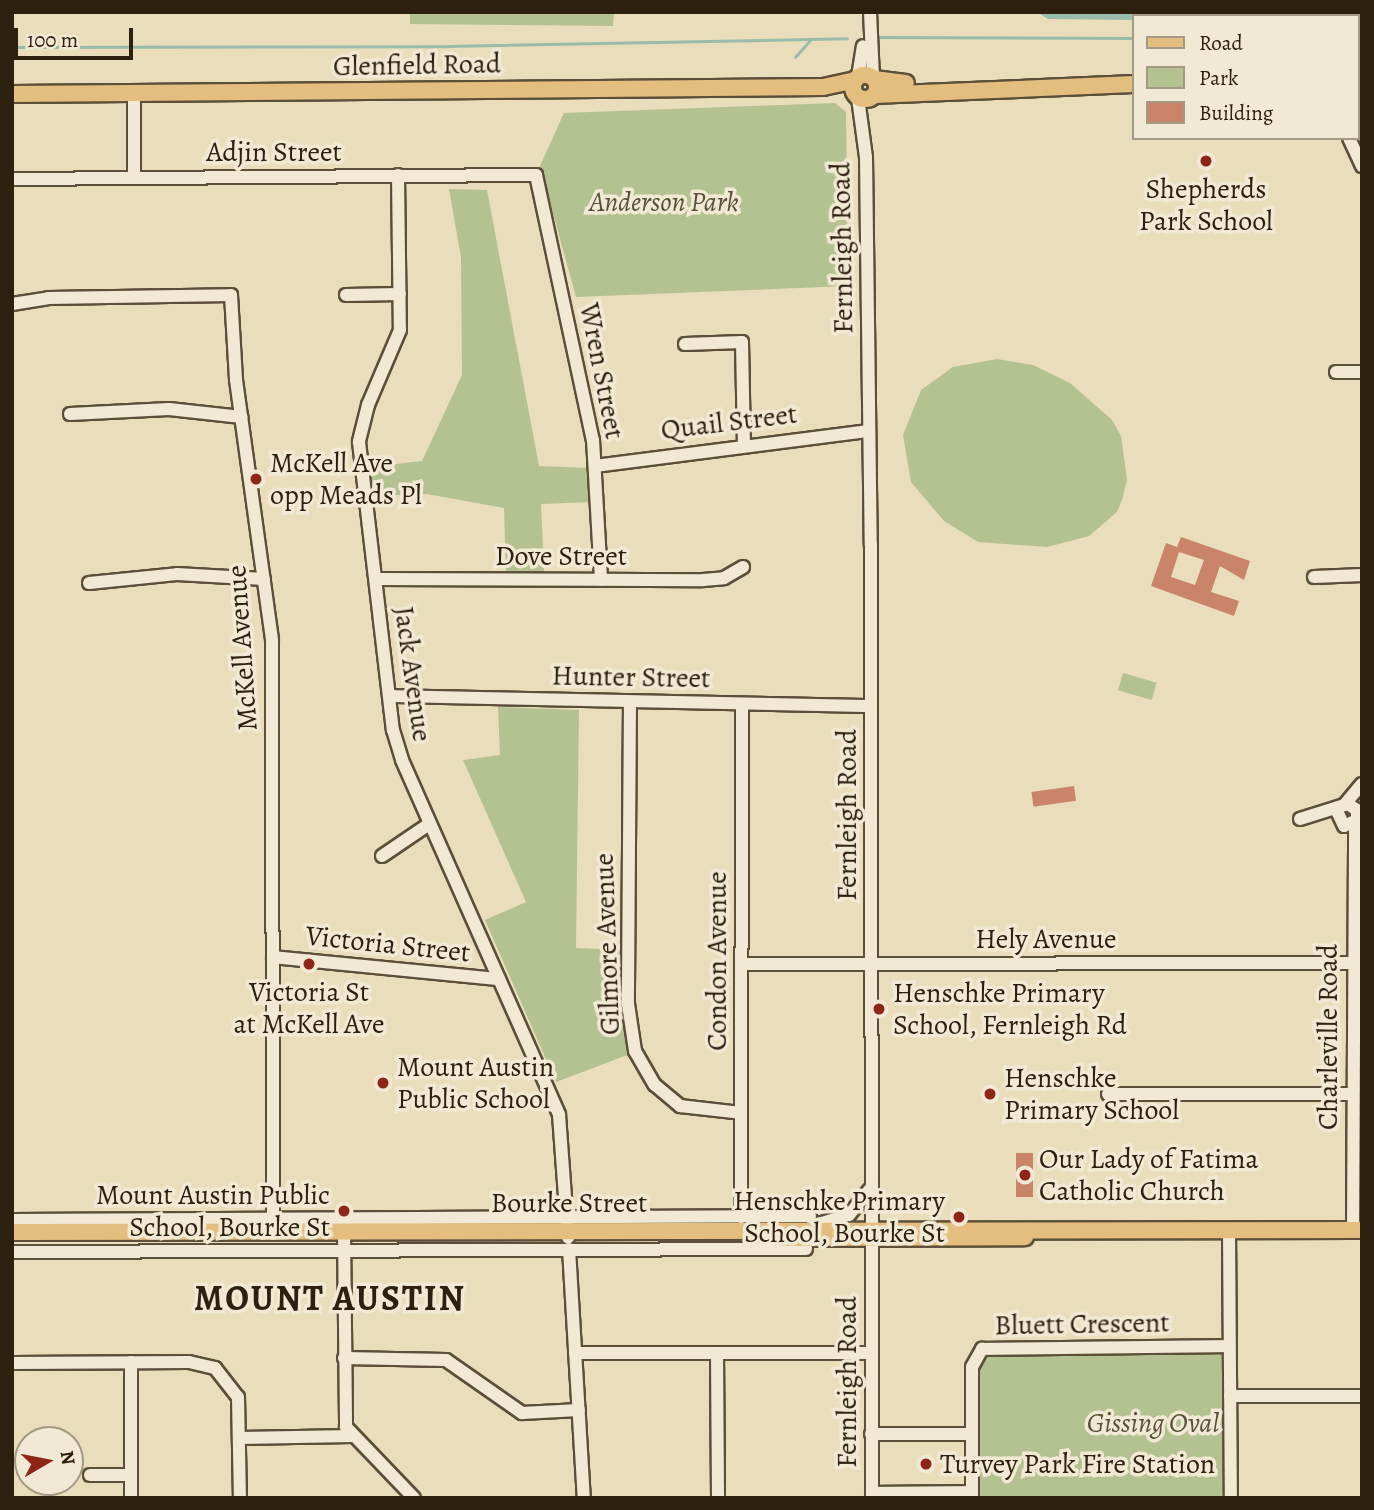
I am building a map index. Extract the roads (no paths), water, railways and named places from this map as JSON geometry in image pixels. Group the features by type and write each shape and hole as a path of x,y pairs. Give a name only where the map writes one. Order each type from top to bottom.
{"main road":[{"name":"Glenfield Road","path":"12,94 1132,84"},
{"name":"Bourke Street","path":"12,1241 344,1241 777,1228 871,1234"},
{"name":"Bourke Street","path":"568,1233 734,1242 871,1234 1357,1230"},
{"name":"Bourke Street","path":"12,1232 344,1241"}],"street":[{"name":"Fernleigh Road","path":"863,12 872,706 872,1496"},
{"name":"Fernleigh Road","path":"865,87 870,12"},
{"path":"134,94 134,178"},
{"path":"1350,140 1362,166"},
{"name":"Adjin Street","path":"12,179 536,175"},
{"name":"Wren Street","path":"536,175 595,466 601,580"},
{"name":"Jack Avenue","path":"398,176 400,294 396,346 368,405 359,442 396,746 559,1115 584,1498"},
{"path":"346,295 400,294"},
{"name":"McKell Avenue","path":"12,304 48,298 231,295 242,417 272,641 273,1219"},
{"path":"685,344 742,342 744,445"},
{"path":"1336,372 1362,372"},
{"path":"70,414 169,409 242,417"},
{"name":"Quail Street","path":"595,466 869,431"},
{"name":"Dove Street","path":"376,579 713,580 743,566"},
{"path":"89,583 177,573 264,579"},
{"path":"1314,577 1362,575"},
{"name":"Hunter Street","path":"390,696 872,706"},
{"name":"Gilmore Avenue","path":"630,702 628,1004 635,1051 656,1085 680,1106 741,1114"},
{"name":"Condon Avenue","path":"741,1217 742,704"},
{"path":"1351,815 1362,784"},
{"path":"1351,815 1362,792"},
{"name":"Charleville Road","path":"1351,815 1352,1094 1357,1230"},
{"path":"382,856 429,824"},
{"name":"Victoria Street","path":"273,957 499,979"},
{"name":"Hely Avenue","path":"741,964 1352,963"},
{"path":"1108,1094 1352,1094"},
{"path":"777,1228 841,1219 861,1205 871,1185"},
{"name":"Bourke Street","path":"12,1252 568,1233 741,1217 810,1216"},
{"name":"Bourke Street","path":"12,1220 273,1219 568,1233"},
{"path":"1229,1230 1231,1498"},
{"path":"344,1241 345,1417 352,1436 406,1495"},
{"name":"Bourke Street","path":"734,1242 806,1249"},
{"name":"Bluett Crescent","path":"872,1496 972,1495 972,1367 982,1349 1230,1346"},
{"path":"575,1353 871,1353"},
{"path":"717,1353 718,1498"},
{"path":"344,1358 446,1360 522,1413 579,1410"},
{"path":"131,1362 131,1498"},
{"path":"12,1363 189,1362 215,1368 238,1397 240,1498"},
{"path":"1230,1396 1362,1396"},
{"path":"872,1434 972,1434"},
{"path":"240,1438 352,1436"},
{"path":"90,1475 131,1475"}],"waterway":[{"path":"875,37 1132,38"},
{"path":"12,47 448,46 847,38"},
{"path":"795,57 811,39"}],"place":[{"name":"Shepherds Park School","path":"1206,161"},
{"name":"McKell Ave opp Meads Pl","path":"256,479"},
{"name":"Victoria St at McKell Ave","path":"309,964"},
{"name":"Henschke Primary School, Fernleigh Rd","path":"879,1009"},
{"name":"Mount Austin Public School","path":"383,1083"},
{"name":"Henschke Primary School","path":"990,1094"},
{"name":"Our Lady of Fatima Catholic Church","path":"1025,1175"},
{"name":"Mount Austin Public School, Bourke St","path":"344,1211"},
{"name":"Henschke Primary School, Bourke St","path":"959,1217"},
{"name":"Turvey Park Fire Station","path":"926,1464"}],"district":[{"name":"MOUNT AUSTIN","path":"330,1298"}],"park label":[{"name":"Anderson Park","path":"664,202"},
{"name":"Gissing Oval","path":"1153,1423"}]}
